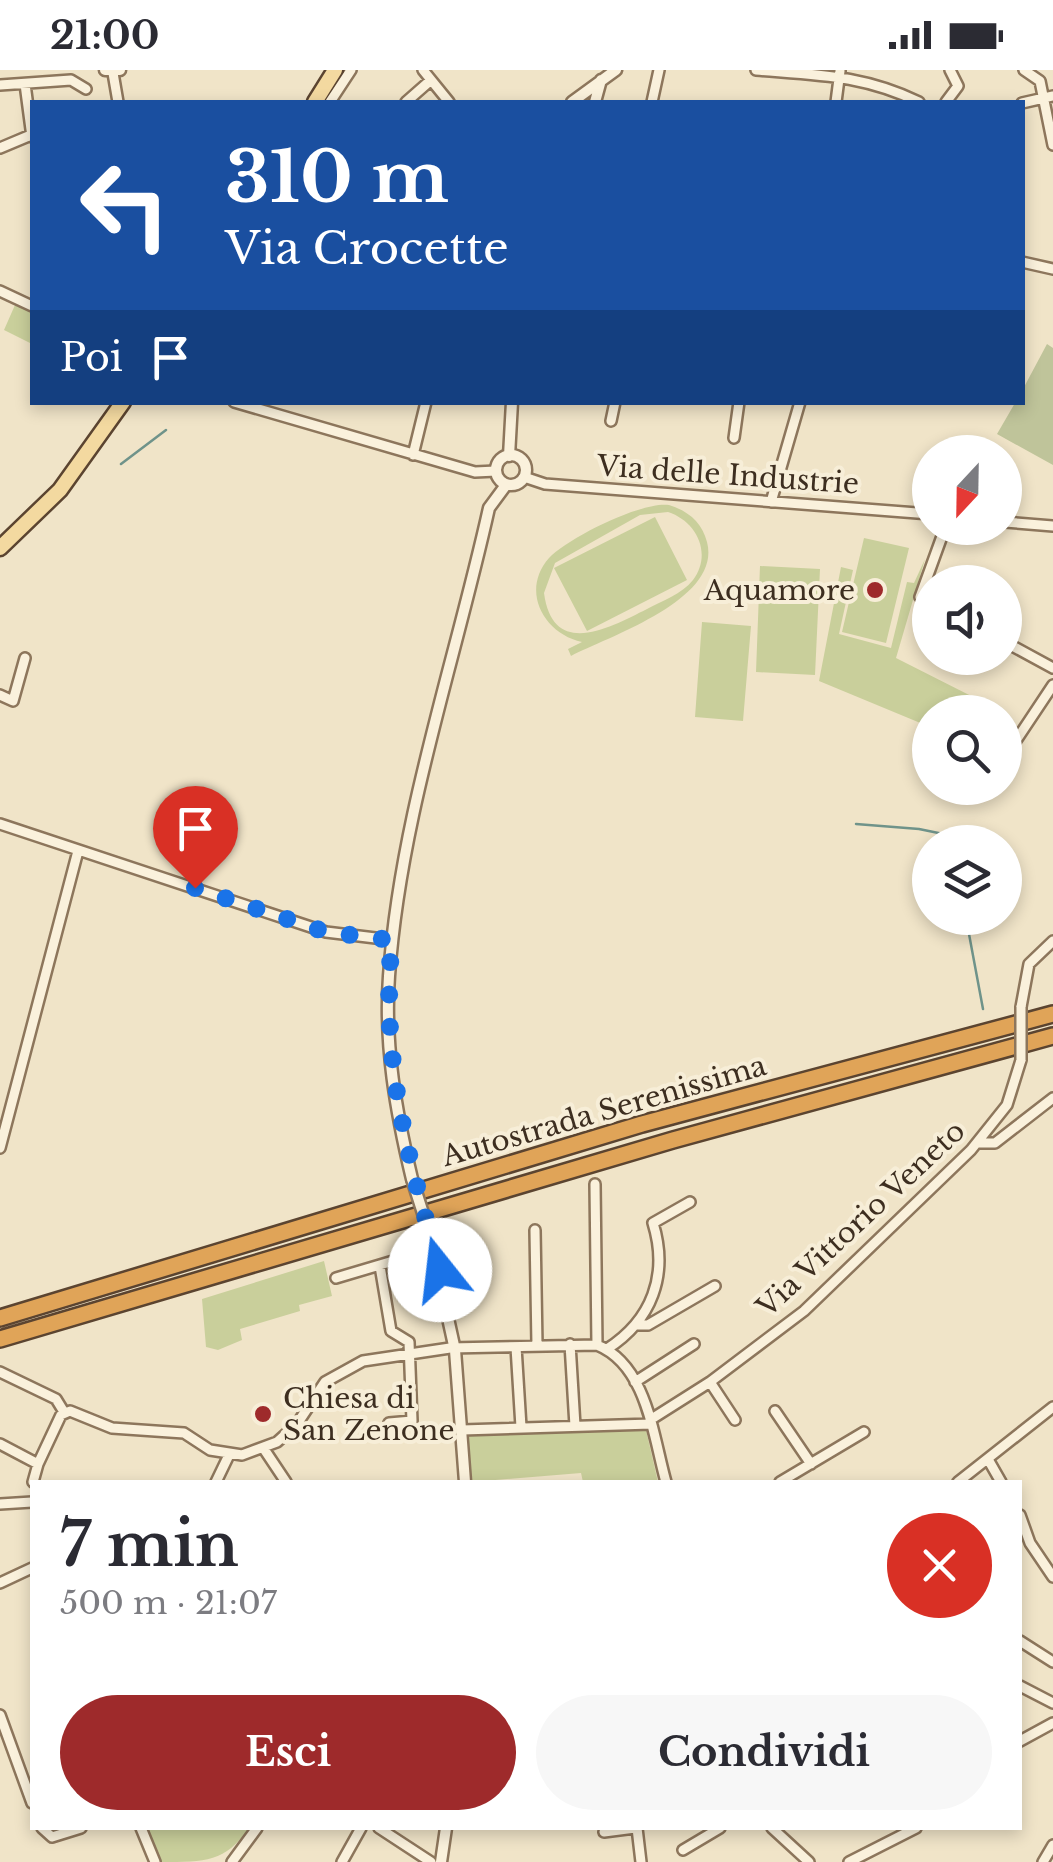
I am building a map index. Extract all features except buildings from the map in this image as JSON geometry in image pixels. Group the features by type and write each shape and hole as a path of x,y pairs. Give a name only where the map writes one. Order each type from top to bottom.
{"highway":[{"name":"Autostrada Serenissima","path":"0,1318 642,1124 1053,1014"},
{"name":"Autostrada Serenissima","path":"0,1339 673,1140 1053,1036"}],"main road":[{"path":"315,100 335,70"},
{"path":"0,548 60,490 119,409"}],"street":[{"path":"331,100 351,70"},
{"path":"423,70 448,100"},
{"path":"575,100 616,70"},
{"path":"652,100 659,70"},
{"path":"756,70 840,73 880,83 916,100"},
{"path":"948,100 958,86 950,70"},
{"path":"1024,70 1040,81 1048,98 1053,145"},
{"path":"113,71 118,100"},
{"path":"836,100 840,73"},
{"path":"0,86 76,80 86,89"},
{"path":"408,100 431,80"},
{"path":"596,100 601,80"},
{"path":"25,84 30,121"},
{"path":"0,148 30,137"},
{"path":"1025,263 1053,273"},
{"path":"0,291 30,305"},
{"path":"413,456 425,405"},
{"path":"508,456 512,405"},
{"path":"610,421 614,405"},
{"path":"734,438 740,405"},
{"path":"772,502 799,405"},
{"path":"257,406 413,456 475,472 496,471"},
{"path":"496,471 498,463 508,456"},
{"path":"496,471 506,484 514,485 524,477 524,464 508,456"},
{"name":"Via delle Industrie","path":"524,477 545,484 912,513"},
{"path":"465,1480 456,1350 396,1110 390,1057 392,940 426,766 490,508 506,484"},
{"path":"1022,523 1053,526"},
{"path":"1022,651 1053,668"},
{"path":"0,695 12,700 25,658"},
{"path":"1022,732 1053,685"},
{"path":"0,824 326,932 392,940"},
{"path":"0,1148 78,851"},
{"name":"Via Vittorio Veneto","path":"651,1422 804,1311 977,1143 1007,1104 1020,1060 1021,1007 1029,964 1053,941"},
{"path":"977,1143 995,1143 1053,1098"},
{"path":"595,1184 602,1347"},
{"path":"602,1347 638,1324 656,1288 658,1251 653,1223 690,1202"},
{"path":"535,1230 536,1346"},
{"path":"336,1278 410,1256"},
{"path":"380,1266 391,1330 407,1338 410,1352 412,1421 389,1423"},
{"path":"638,1324 648,1324 716,1286"},
{"path":"570,1344 575,1426"},
{"path":"0,1372 56,1399 64,1412 112,1428 192,1436 210,1450 229,1455 264,1449 297,1424 311,1398 342,1370 381,1356 570,1344 602,1347 623,1362 635,1382 651,1422 666,1480"},
{"path":"635,1382 694,1344"},
{"path":"516,1347 520,1427"},
{"path":"710,1382 735,1420"},
{"path":"961,1480 1053,1407"},
{"path":"775,1411 810,1464"},
{"path":"34,1480 64,1412"},
{"path":"462,1430 651,1422"},
{"path":"783,1480 864,1432"},
{"path":"0,1444 38,1464"},
{"path":"264,1449 285,1480"},
{"path":"217,1480 229,1455"},
{"path":"989,1461 1000,1480"},
{"path":"0,1504 30,1502"},
{"path":"1022,1521 1030,1542 1053,1577"},
{"path":"0,1583 30,1569"},
{"path":"1022,1643 1053,1662"},
{"path":"1022,1687 1053,1702"},
{"path":"0,1714 30,1797"},
{"path":"1022,1740 1053,1723"},
{"path":"44,1830 52,1837 75,1830"},
{"path":"142,1830 155,1862"},
{"path":"232,1862 256,1830"},
{"path":"342,1862 360,1830"},
{"path":"382,1830 431,1862"},
{"path":"442,1862 446,1830"},
{"path":"604,1832 620,1830"},
{"path":"636,1830 641,1862"},
{"path":"683,1850 717,1830"},
{"path":"774,1830 808,1862"},
{"path":"850,1862 912,1830"},
{"path":"1044,1861 1053,1846"}],"green space":[{"path":"15,305 30,311 30,343 4,330"},
{"path":"1047,344 1053,348 1053,465 1022,448 1022,435 997,434 1014,405 1025,405 1025,385"},
{"path":"657,505 682,510 702,529 707,562 698,581 660,612 571,656 568,649 582,642 557,630 540,609 537,584 541,571 549,558 588,531","holes":["668,512 693,530 701,549 699,570 688,585 601,630 571,632 559,626 550,614 544,593 555,563 640,515"]},
{"path":"655,517 687,580 587,631 554,568"},
{"name":"Aquamore","path":"864,538 909,548 886,643 842,632"},
{"path":"760,566 820,569 815,675 756,672"},
{"path":"841,567 853,570 839,634 891,648 907,582 912,583 912,603 896,658 912,666 912,675 930,675 969,695 912,695 912,720 819,681"},
{"path":"702,622 751,626 743,721 695,717"},
{"path":"324,1261 332,1296 299,1305 300,1311 240,1329 242,1340 218,1350 206,1347 202,1299"},
{"path":"646,1430 658,1480 583,1480 581,1473 472,1480 467,1432"},
{"path":"148,1830 247,1830 231,1848 213,1858 161,1862"}],"waterway":[{"path":"121,464 166,430"},
{"path":"856,824 912,828"},
{"path":"969,935 983,1009"}],"place":[{"name":"Aquamore","path":"875,590"},
{"name":"Chiesa di San Zenone","path":"263,1414"}],"route":[{"path":"195,888 326,932 392,940 388,1027 396,1110 440,1270"}]}
